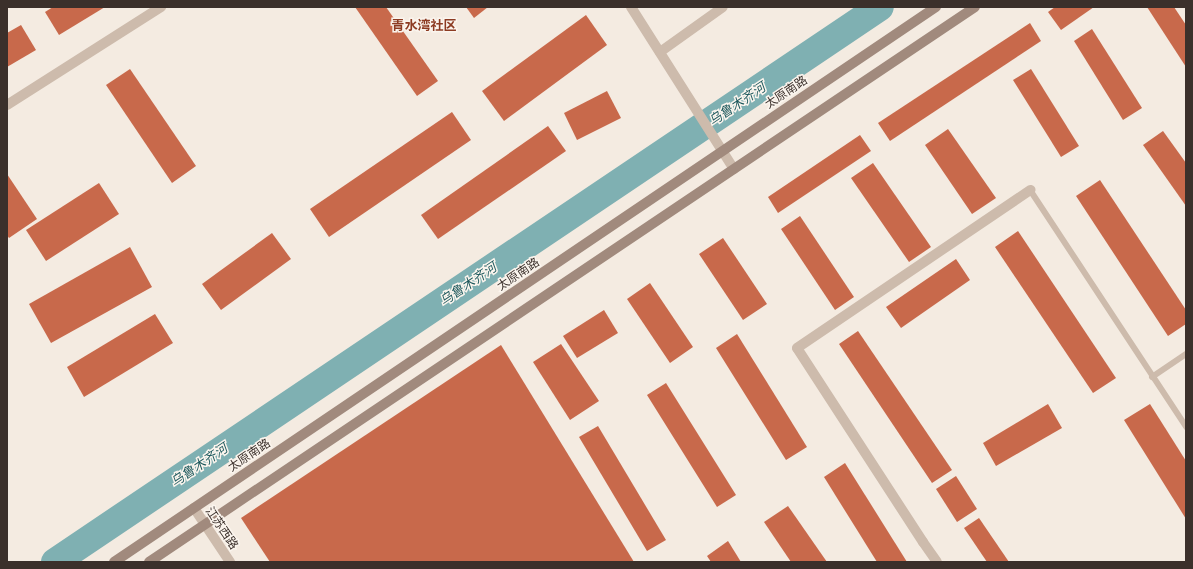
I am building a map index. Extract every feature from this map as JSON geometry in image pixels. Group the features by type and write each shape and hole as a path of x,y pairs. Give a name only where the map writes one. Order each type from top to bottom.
{"main road":[{"name":"太原南路","path":"114,562 936,7"},
{"path":"148,562 975,7"}],"street":[{"path":"7,105 161,7"},
{"path":"631,7 715,135 734,169"},
{"path":"660,52 723,7"},
{"path":"937,562 797,348 1030,190"},
{"name":"江苏西路","path":"194,508 230,562"}],"lane":[{"path":"1030,190 1186,427"},
{"path":"1152,377 1186,354"}],"building":[{"path":"53,7 105,7 59,35 45,12"},
{"path":"355,7 386,7 438,81 417,96"},
{"path":"466,7 488,7 474,18"},
{"path":"1055,7 1094,7 1061,30 1048,12"},
{"path":"1147,7 1174,7 1186,25 1186,67"},
{"path":"586,15 607,45 504,121 482,91"},
{"path":"1030,23 1041,41 890,141 878,123"},
{"path":"21,25 36,50 7,67 7,33"},
{"path":"1092,29 1142,108 1123,120 1074,41"},
{"path":"130,69 196,166 172,183 106,85"},
{"path":"1031,69 1079,146 1061,157 1013,80"},
{"path":"607,91 621,118 577,140 564,113"},
{"path":"452,112 471,140 329,237 310,209"},
{"path":"548,126 566,151 438,239 421,215"},
{"path":"948,129 996,198 972,214 925,145"},
{"path":"1163,131 1186,163 1186,206 1143,145"},
{"path":"860,135 871,151 778,213 768,197"},
{"path":"873,163 931,247 909,262 851,178"},
{"path":"7,174 37,219 9,238 7,235"},
{"path":"1100,180 1186,310 1186,324 1168,336 1076,196"},
{"path":"99,183 119,214 46,261 26,230"},
{"path":"800,216 854,297 835,310 781,229"},
{"path":"1018,231 1116,378 1093,393 995,247"},
{"path":"272,233 291,259 221,310 202,284"},
{"path":"723,238 767,304 743,320 699,254"},
{"path":"130,247 152,287 51,343 29,304"},
{"path":"956,259 970,280 901,328 886,307"},
{"path":"650,283 693,347 670,363 627,299"},
{"path":"604,310 618,333 577,358 563,336"},
{"path":"155,314 173,343 84,397 67,367"},
{"path":"858,331 952,470 932,483 839,344"},
{"path":"737,334 807,447 786,460 716,348"},
{"path":"561,344 599,401 570,420 533,362"},
{"path":"501,345 634,562 270,562 241,518"},
{"path":"666,383 736,495 717,507 647,395"},
{"path":"1048,404 1062,428 996,466 983,443"},
{"path":"1150,404 1186,461 1186,519 1124,420"},
{"path":"598,426 666,540 647,551 579,437"},
{"path":"845,463 907,562 877,562 824,477"},
{"path":"956,476 977,509 957,522 936,489"},
{"path":"788,506 827,562 791,562 764,522"},
{"path":"979,518 1009,562 987,562 964,528"},
{"path":"728,541 741,562 711,562 707,556"}],"waterway":[{"name":"乌鲁木齐河","path":"55,562 880,7"}],"district":[{"name":"青水湾社区","path":"424,25"}]}
